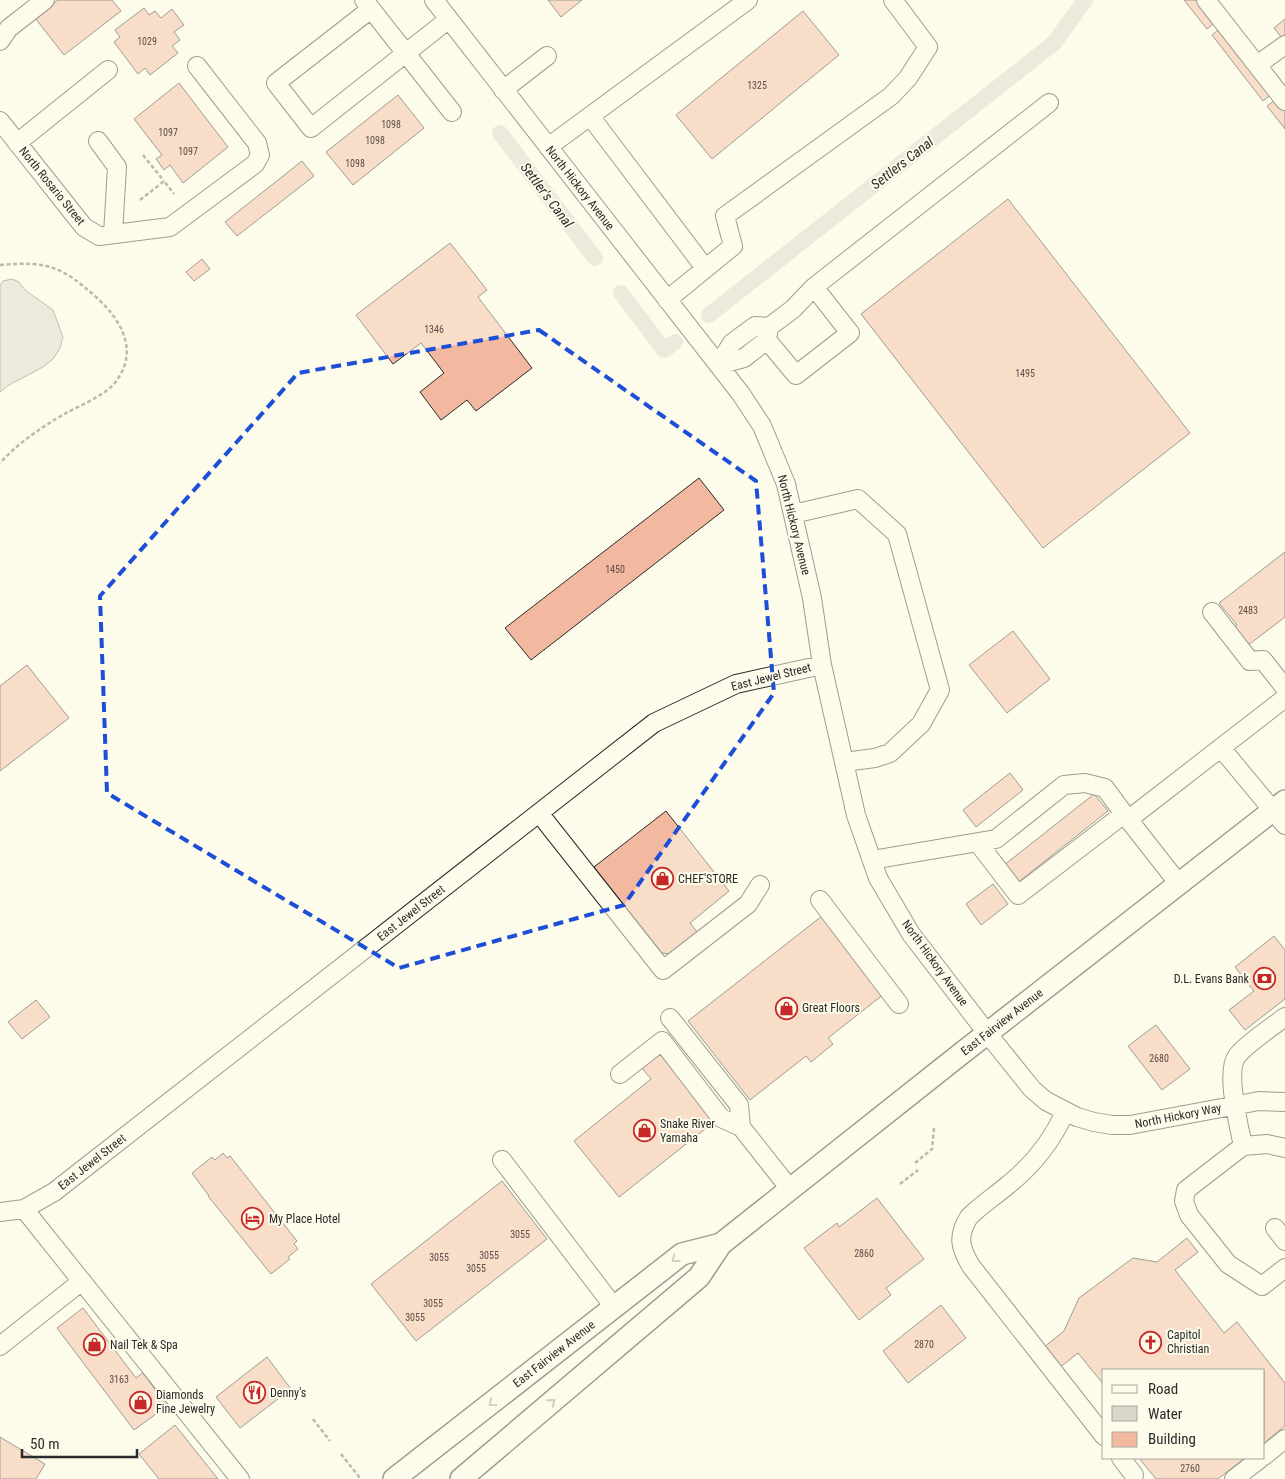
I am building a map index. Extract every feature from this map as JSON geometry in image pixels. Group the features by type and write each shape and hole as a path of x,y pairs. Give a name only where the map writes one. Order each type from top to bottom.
{"main road":[{"name":"East Fairview Avenue","path":"461,1479 699,1277 721,1244 987,1033 1179,884 1281,812"},
{"name":"East Fairview Avenue","path":"394,1479 682,1254 721,1244"}],"street":[{"path":"0,41 9,28 45,0"},
{"name":"North Hickory Avenue","path":"434,0 741,394 762,426 786,484 812,598 822,665 856,815 878,878 911,934 987,1033"},
{"path":"548,146 748,0"},
{"path":"667,300 733,246 725,216 891,96 908,78 928,48 893,0"},
{"path":"1206,0 1285,101"},
{"path":"449,19 406,54 312,128 276,83 367,4 406,54 452,112"},
{"path":"1257,66 1285,45"},
{"path":"503,90 547,56"},
{"name":"North Rosario Street","path":"0,121 84,227 100,236 170,227 255,164 260,155 257,143 197,66"},
{"path":"17,143 108,70"},
{"path":"718,365 744,358 814,287 1049,103"},
{"path":"590,116 705,268"},
{"path":"98,141 117,167 113,234"},
{"path":"768,333 796,375 850,333 814,287"},
{"path":"793,514 858,499 897,534 940,690 921,724 890,753 875,758 844,762"},
{"path":"1212,612 1250,661 1263,660 1285,688"},
{"name":"East Jewel Street","path":"24,1209 54,1192 654,724 736,684 822,665"},
{"path":"978,843 1018,895 1221,748 1285,698"},
{"path":"1221,748 1281,812"},
{"path":"872,860 996,839 1064,785 1085,783 1105,788 1179,884"},
{"path":"539,813 662,970 748,904 760,884"},
{"path":"820,900 899,1004"},
{"path":"1243,1146 1232,1077 1236,1058 1245,1048 1285,1017"},
{"path":"670,1018 739,1105 742,1127"},
{"name":"North Hickory Way","path":"987,1033 1032,1089 1046,1101 1065,1112 1094,1122 1130,1125 1235,1104 1259,1101 1285,1102"},
{"path":"620,1074 662,1041 722,1118 742,1127 790,1189"},
{"path":"1065,1112 1057,1129 1037,1158 969,1217 963,1227 961,1246 971,1266 1102,1433"},
{"path":"1285,1148 1267,1144 1243,1146 1186,1190 1184,1201 1189,1214 1228,1264 1262,1286 1285,1268"},
{"path":"502,1160 614,1307"},
{"path":"0,1212 24,1209 240,1479"},
{"path":"0,1346 82,1281"},
{"path":"1265,1455 1285,1439"},
{"path":"1122,1459 1134,1475"},
{"path":"1234,1479 1259,1459"}],"path":[{"path":"143,155 174,194"},
{"path":"140,200 164,181"},
{"path":"0,265 41,265 55,268 71,276 109,310 124,334 126,349 123,368 113,385 98,396 26,438 0,463"},
{"path":"915,1163 932,1149 934,1128"},
{"path":"900,1184 918,1170"},
{"path":"313,1419 330,1441"},
{"path":"341,1454 360,1478"}],"highlighted area":[{"path":"539,330 756,481 774,693 624,905 399,968 107,793 100,596 298,373"}],"water":[{"path":"12,279 19,282 25,290 53,310 63,337 60,348 53,359 43,367 9,385 0,392 0,285 3,281"}],"building":[{"path":"58,0 112,0 121,11 64,55 35,18"},
{"path":"548,0 582,0 561,17"},
{"path":"1184,0 1200,0 1217,21 1207,29"},
{"path":"144,8 149,15 155,11 161,18 172,9 184,25 174,32 180,40 172,46 178,53 150,75 145,68 138,74 114,42 120,37 115,30"},
{"path":"803,11 839,55 712,159 676,115"},
{"path":"1285,19 1285,35 1282,38 1274,28"},
{"path":"1222,27 1273,93 1263,101 1212,35"},
{"path":"179,83 228,147 183,183 170,165 164,170 156,159 162,155 134,119"},
{"path":"398,95 424,128 353,185 326,152"},
{"path":"1278,98 1285,108 1285,129 1267,106"},
{"path":"302,161 314,176 237,236 225,222"},
{"path":"1008,199 1190,433 1043,548 861,314"},
{"path":"450,243 487,290 478,297 532,368 476,411 467,400 441,420 420,392 444,373 421,343 393,364 356,315"},
{"path":"202,259 210,269 194,281 186,272"},
{"path":"699,478 724,510 531,660 505,628"},
{"path":"1285,552 1285,617 1247,646 1233,627 1237,625 1219,603"},
{"path":"1013,631 1050,679 1007,713 969,665"},
{"path":"27,665 69,718 0,771 0,686"},
{"path":"1010,773 1023,790 976,827 963,810"},
{"path":"1094,794 1108,811 1016,884 1003,866"},
{"name":"CHEF'STORE","path":"666,811 729,891 690,923 698,933 671,954 662,953 594,867"},
{"path":"993,884 1008,904 981,925 966,904"},
{"name":"Great Floors","path":"822,916 884,994 828,1038 833,1044 811,1062 806,1056 750,1100 688,1021"},
{"name":"D.L. Evans Bank","path":"1274,936 1285,950 1285,999 1245,1030 1229,1010 1254,991 1235,967"},
{"path":"36,1000 50,1017 22,1039 8,1022"},
{"path":"1156,1025 1190,1069 1162,1090 1128,1046"},
{"name":"Snake River Yamaha","path":"659,1053 714,1122 619,1197 574,1141 651,1079 641,1067"},
{"name":"My Place Hotel","path":"223,1153 227,1158 230,1156 297,1241 294,1244 298,1249 288,1257 290,1259 271,1274 208,1196 192,1173 212,1157 215,1160"},
{"path":"502,1181 547,1239 416,1341 371,1284"},
{"path":"877,1198 924,1259 886,1288 891,1295 859,1320 804,1248 837,1223 839,1227"},
{"name":"Capitol Christian","path":"1187,1238 1198,1252 1175,1270 1224,1333 1237,1322 1285,1383 1285,1426 1265,1442 1265,1369 1102,1369 1102,1383 1078,1353 1054,1372 1038,1352 1064,1331 1079,1298 1133,1258 1157,1262"},
{"path":"941,1305 966,1338 908,1383 883,1351"},
{"path":"83,1308 136,1378 143,1373 167,1406 134,1430 57,1328"},
{"name":"Denny's","path":"267,1357 291,1389 240,1428 216,1397"},
{"path":"175,1425 218,1479 159,1479 139,1454"},
{"path":"0,1437 45,1464 36,1479 0,1479"},
{"path":"1140,1459 1244,1459 1218,1479 1156,1479"}],"waterway":[{"name":"Settlers Canal","path":"709,315 1054,43 1085,0"},
{"name":"Settler's Canal","path":"500,133 595,258"},
{"name":"Settler's Canal","path":"621,293 664,350 675,342"}],"place":[{"name":"CHEF'STORE","path":"662,879"},
{"name":"D.L. Evans Bank","path":"1265,979"},
{"name":"Great Floors","path":"786,1008"},
{"name":"Snake River Yamaha","path":"644,1131"},
{"name":"My Place Hotel","path":"253,1219"},
{"name":"Capitol Christian","path":"1151,1342"},
{"name":"Nail Tek & Spa","path":"94,1345"},
{"name":"Denny's","path":"254,1393"},
{"name":"Diamonds Fine Jewelry","path":"140,1402"}]}
